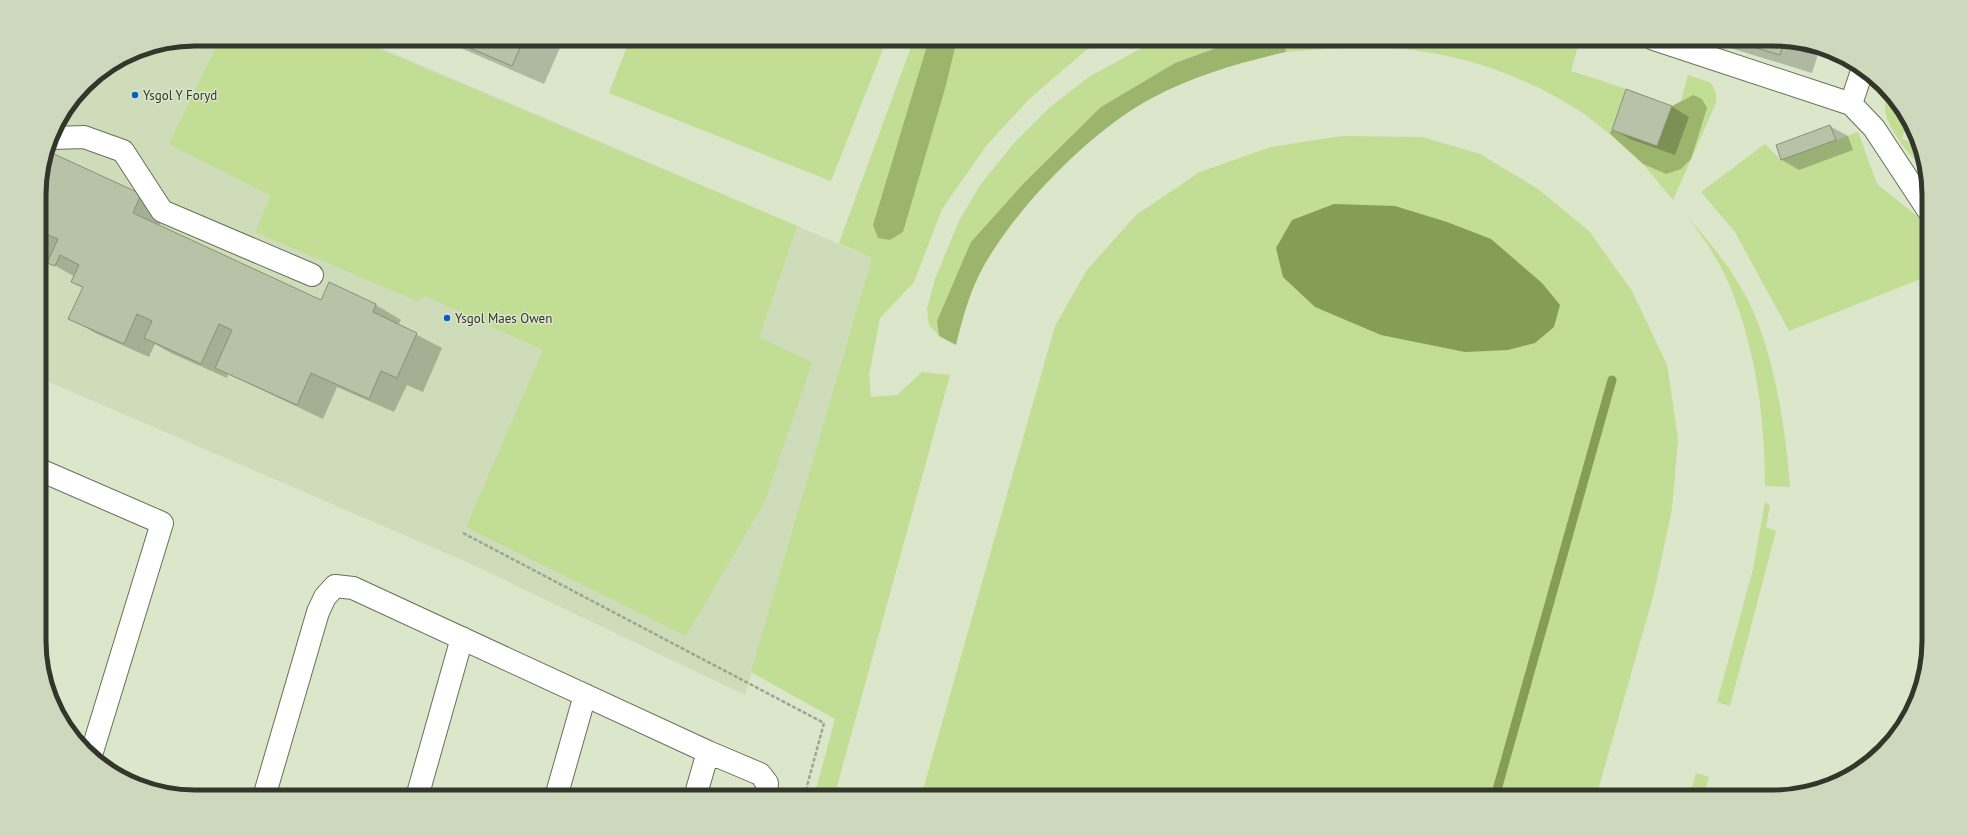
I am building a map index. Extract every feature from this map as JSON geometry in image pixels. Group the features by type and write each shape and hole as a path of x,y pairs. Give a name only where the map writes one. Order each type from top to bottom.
{"lane":[{"path":"1675,46 1851,104 1874,128 1922,201"},
{"path":"1851,104 1861,75"},
{"path":"57,138 84,137 123,152 162,211 312,274"},
{"path":"46,473 162,523 92,748"},
{"path":"266,790 318,612 325,597 334,586 353,588 708,752 760,774 768,783 767,790"},
{"path":"418,790 462,638"},
{"path":"558,790 585,695"},
{"path":"697,790 708,752"}],"path":[{"path":"463,533 824,723 806,790"}],"shaded area":[{"name":"Ysgol Maes Owen","path":"185,46 376,46 872,258 745,695 469,563 46,381 46,185 51,156 61,129 71,112 97,83 112,71 138,57 156,51"},
{"path":"217,46 372,46 797,226 759,337 812,362 765,501 686,636 466,527 543,350 425,296 417,301 255,232 271,196 169,144"},
{"path":"627,46 884,46 831,181 609,93"},
{"path":"911,46 1094,46 1085,51 1028,100 986,146 942,209 914,282 880,318 869,375 871,397 897,395 922,372 950,375 836,790 816,790 835,719 751,672 872,258 839,243"},
{"path":"927,46 955,46 946,85 903,232 890,240 878,238 873,225"},
{"path":"1145,46 1222,46 1175,63 1101,107 937,321 939,336 929,325 927,309 935,279 959,221 981,184 1014,143 1050,107 1089,77"},
{"path":"1222,46 1285,46 1286,52 1234,65 1201,76 1168,90 1128,112 1103,131 1079,152 1032,199 994,249 972,290 956,345 939,336 937,321 971,242 1025,182 1101,107 1175,63"},
{"path":"1285,46 1578,46 1571,71 1626,89 1612,130 1609,133 1579,111 1535,86 1493,69 1449,56 1404,49 1375,47 1286,52"},
{"path":"1688,75 1711,83 1716,93 1716,103 1673,200 1643,164 1666,174 1693,95 1681,101"},
{"path":"1693,95 1702,99 1707,108 1691,159 1681,169 1666,174 1643,164 1609,133 1612,130 1657,146 1672,106"},
{"path":"1885,98 1897,112 1906,127 1902,139 1913,143 1918,163 1911,156 1896,136 1890,125 1885,107"},
{"path":"1858,132 1877,184 1917,216 1922,223 1922,278 1789,331 1735,232 1701,192 1765,144 1781,160"},
{"path":"1342,136 1422,137 1480,154 1538,189 1589,231 1632,291 1667,365 1678,438 1672,509 1654,593 1598,790 923,790 1055,326 1087,270 1136,215 1200,172 1271,147"},
{"path":"1334,204 1395,206 1447,222 1491,239 1542,283 1560,305 1554,327 1535,343 1508,350 1465,352 1381,335 1315,307 1283,277 1276,248 1292,220"},
{"path":"1687,216 1733,274 1755,315 1763,338 1776,388 1785,440 1790,487 1765,486 1765,459 1760,405 1751,352 1744,326 1721,267 1708,245"},
{"path":"1765,502 1770,505 1766,527 1776,531 1730,706 1717,702 1753,569"},
{"path":"1696,773 1709,777 1705,790 1691,790"}],"building":[{"path":"465,46 521,46 512,66"},
{"path":"1750,46 1783,46 1780,55"},
{"path":"1626,89 1672,106 1657,146 1612,130"},
{"path":"1830,125 1836,140 1781,160 1776,145"},
{"path":"52,153 141,194 133,213 321,300 329,282 376,304 373,312 417,333 397,378 381,371 369,399 311,373 297,405 215,368 232,330 219,324 201,364 144,338 152,321 137,314 124,344 68,319 83,287 71,282 79,265 60,255 55,266 47,263 58,239 46,234 46,185"}],"waterway":[{"path":"1497,790 1612,380"}],"place":[{"name":"Ysgol Y Foryd","path":"135,95"},
{"name":"Ysgol Maes Owen","path":"447,318"}]}
